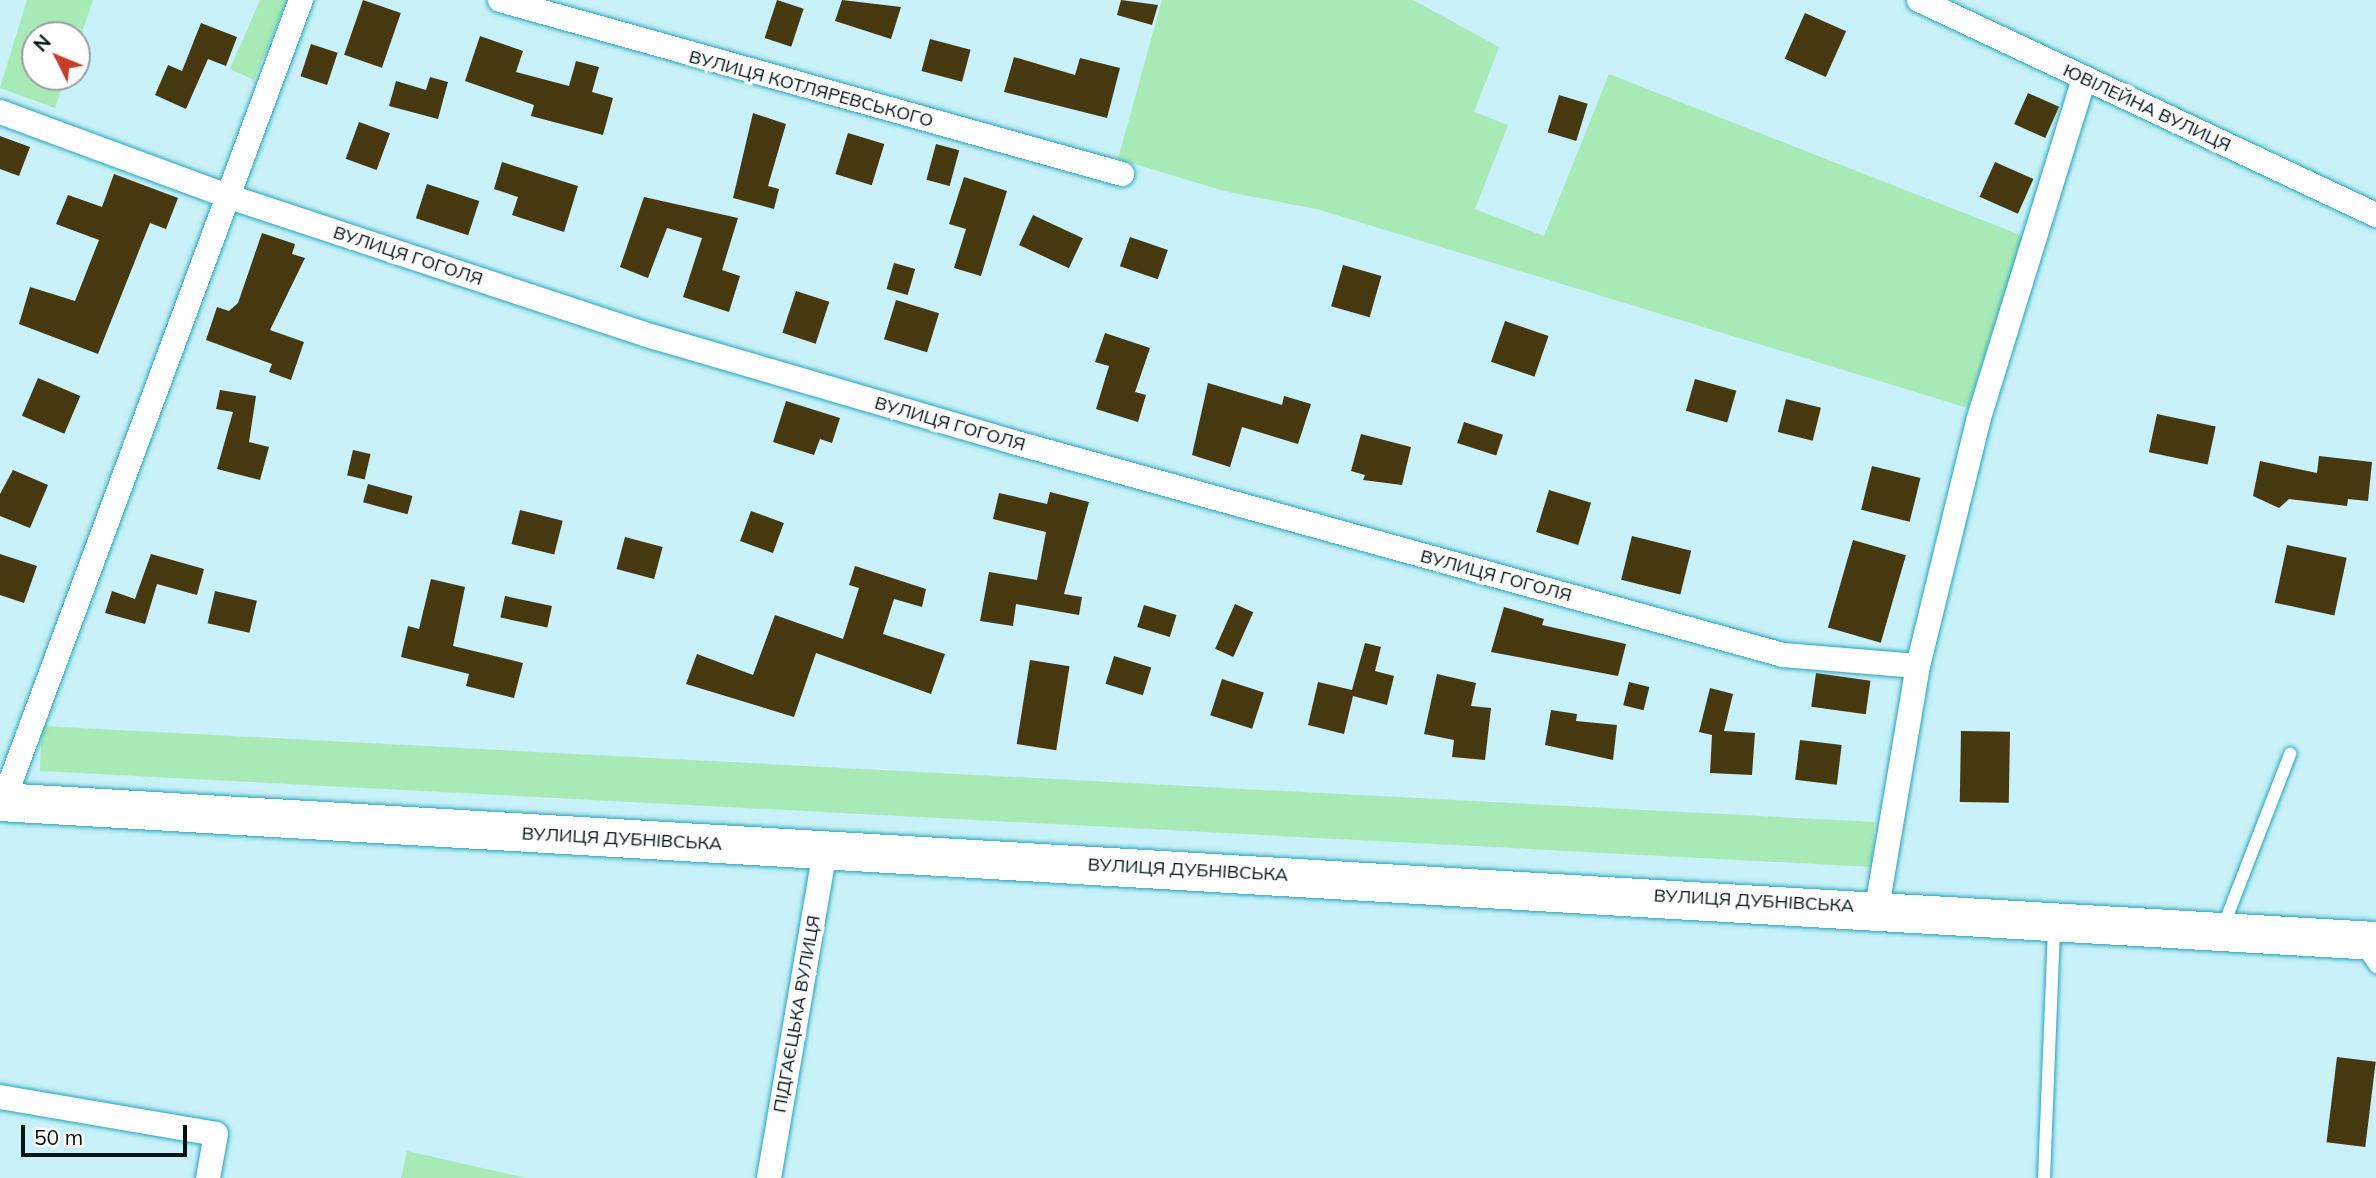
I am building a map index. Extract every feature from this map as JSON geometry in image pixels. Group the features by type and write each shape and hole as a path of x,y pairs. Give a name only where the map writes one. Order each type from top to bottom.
{"highway":[{"name":"ВУЛИЦЯ ДУБНІВСЬКА","path":"2,802 825,851 1877,908 2222,931 2369,949"}],"street":[{"path":"2,802 224,195 300,0"},
{"name":"ВУЛИЦЯ КОТЛЯРЕВСЬКОГО","path":"500,0 1122,174"},
{"name":"ЮВІЛЕЙНА ВУЛИЦЯ","path":"1919,0 2376,215"},
{"path":"1877,908 1918,666 1978,421 2084,78"},
{"name":"ВУЛИЦЯ ГОГОЛЯ","path":"0,112 224,195 654,337 1013,443 1783,655 1918,666"},
{"name":"ПІДГАЄЦЬКА ВУЛИЦЯ","path":"769,1178 825,851"},
{"path":"0,1097 216,1134 208,1178"}],"lane":[{"path":"2222,931 2290,754"},
{"path":"2044,1178 2054,920"}],"green space":[{"path":"27,0 93,0 86,21 21,21 21,91 61,91 55,108 0,88"},
{"path":"260,0 287,0 254,80 230,69"},
{"path":"1162,0 1413,0 1499,47 1474,112 1508,125 1475,209 1544,236 1609,74 2023,236 1968,408 1320,210 1224,191 1118,159"},
{"path":"42,726 1874,822 1872,867 40,771"},
{"path":"407,1151 526,1178 401,1178"}],"building":[{"path":"363,0 401,13 382,68 344,55"},
{"path":"777,0 804,9 791,47 765,38"},
{"path":"842,0 901,7 891,39 835,21"},
{"path":"1121,0 1158,5 1152,25 1117,15"},
{"path":"1805,13 1846,31 1826,77 1785,59"},
{"path":"201,23 237,37 226,66 208,59 186,109 155,95 168,65 182,71"},
{"path":"480,36 523,51 516,72 569,86 576,61 599,67 592,92 613,98 603,135 531,116 534,105 465,81"},
{"path":"930,39 971,50 962,82 921,71"},
{"path":"311,44 338,53 327,85 300,76"},
{"path":"1014,57 1075,75 1080,58 1120,68 1107,118 1004,92"},
{"path":"430,77 448,82 438,119 389,106 396,81 426,90"},
{"path":"2028,93 2059,107 2045,138 2014,124"},
{"path":"1559,95 1588,104 1576,141 1548,132"},
{"path":"753,113 786,124 768,186 779,189 774,209 733,198"},
{"path":"359,122 390,133 377,170 346,159"},
{"path":"848,133 884,144 872,185 835,174"},
{"path":"0,136 30,147 19,176 0,169"},
{"path":"936,144 959,150 950,186 926,180"},
{"path":"502,162 578,186 564,232 512,215 518,197 494,189"},
{"path":"1995,162 2033,179 2018,214 1980,197"},
{"path":"114,174 178,198 166,229 150,223 98,354 19,324 30,287 75,301 99,240 56,224 68,195 102,207"},
{"path":"964,177 1007,191 981,276 954,268 966,229 949,224"},
{"path":"427,184 479,201 468,235 416,218"},
{"path":"644,197 738,218 722,270 740,276 729,312 683,297 702,238 667,228 648,278 620,267"},
{"path":"1033,215 1083,238 1069,268 1019,245"},
{"path":"262,233 295,244 292,254 305,258 270,330 304,342 291,380 269,372 272,364 206,340 217,307 229,311 238,303"},
{"path":"1130,237 1168,250 1158,279 1120,266"},
{"path":"894,263 915,269 908,295 887,289"},
{"path":"1343,265 1381,276 1370,317 1331,306"},
{"path":"796,291 829,302 816,344 782,333"},
{"path":"896,300 939,313 927,352 884,339"},
{"path":"1505,321 1548,336 1534,377 1491,362"},
{"path":"1105,333 1150,348 1135,392 1146,395 1138,422 1096,409 1109,366 1095,362"},
{"path":"38,378 80,396 64,434 22,416"},
{"path":"1695,379 1736,391 1727,423 1686,411"},
{"path":"1208,383 1282,405 1284,396 1311,404 1298,444 1242,427 1230,467 1192,455"},
{"path":"220,390 256,396 249,442 269,447 260,480 217,469 233,412 216,409"},
{"path":"1786,399 1821,408 1813,441 1778,432"},
{"path":"786,401 840,418 832,443 820,439 814,455 773,442"},
{"path":"2157,414 2216,426 2208,465 2149,452"},
{"path":"1464,422 1503,435 1496,456 1457,443"},
{"path":"1361,434 1411,447 1402,485 1363,480 1365,475 1351,471"},
{"path":"353,450 371,454 365,479 347,475"},
{"path":"2319,456 2372,462 2368,501 2348,499 2347,506 2289,499 2279,508 2253,496 2260,461 2317,473"},
{"path":"1872,466 1921,478 1910,522 1861,510"},
{"path":"13,470 48,485 30,528 0,516 0,494"},
{"path":"368,484 412,496 408,514 363,502"},
{"path":"1549,490 1591,503 1578,545 1536,532"},
{"path":"1050,492 1089,502 1064,594 1082,597 1079,615 1016,604 1013,626 980,621 989,572 1037,580 1046,532 993,519 999,493 1047,504"},
{"path":"520,510 563,521 554,555 512,544"},
{"path":"751,511 784,523 773,553 740,541"},
{"path":"1632,536 1691,551 1680,594 1621,580"},
{"path":"625,537 663,547 654,579 616,569"},
{"path":"1853,540 1906,555 1881,643 1828,627"},
{"path":"2287,545 2347,558 2334,615 2275,603"},
{"path":"0,554 37,566 24,603 0,595"},
{"path":"151,554 204,569 197,595 157,584 145,624 105,613 112,591 135,599"},
{"path":"855,566 926,589 922,607 894,599 883,634 945,654 931,694 816,653 794,717 686,684 697,654 753,675 775,615 843,639 859,588 849,585"},
{"path":"431,579 465,587 453,646 523,663 514,698 466,686 469,674 401,657 408,626 419,629"},
{"path":"215,591 257,601 249,633 208,623"},
{"path":"505,596 552,606 547,627 500,618"},
{"path":"1235,604 1253,612 1233,657 1215,649"},
{"path":"1144,605 1177,615 1170,637 1137,627"},
{"path":"1504,607 1544,619 1542,625 1626,644 1618,676 1491,652"},
{"path":"1365,643 1381,647 1375,671 1394,676 1387,705 1353,696 1344,734 1308,725 1318,682 1352,690"},
{"path":"1114,656 1151,667 1143,695 1106,684"},
{"path":"1030,660 1070,666 1056,750 1017,744"},
{"path":"1816,673 1870,681 1866,714 1811,707"},
{"path":"1437,674 1476,683 1471,706 1491,708 1485,760 1452,757 1454,740 1424,734"},
{"path":"1222,679 1264,693 1252,729 1210,715"},
{"path":"1629,682 1649,687 1644,710 1623,705"},
{"path":"1710,688 1733,694 1724,731 1755,733 1752,775 1710,773 1712,735 1699,732"},
{"path":"1551,710 1577,714 1576,721 1617,725 1613,760 1545,745"},
{"path":"1961,731 2010,732 2009,803 1960,802"},
{"path":"1800,740 1842,745 1837,785 1795,780"},
{"path":"2337,1057 2376,1062 2365,1147 2327,1142"}]}
